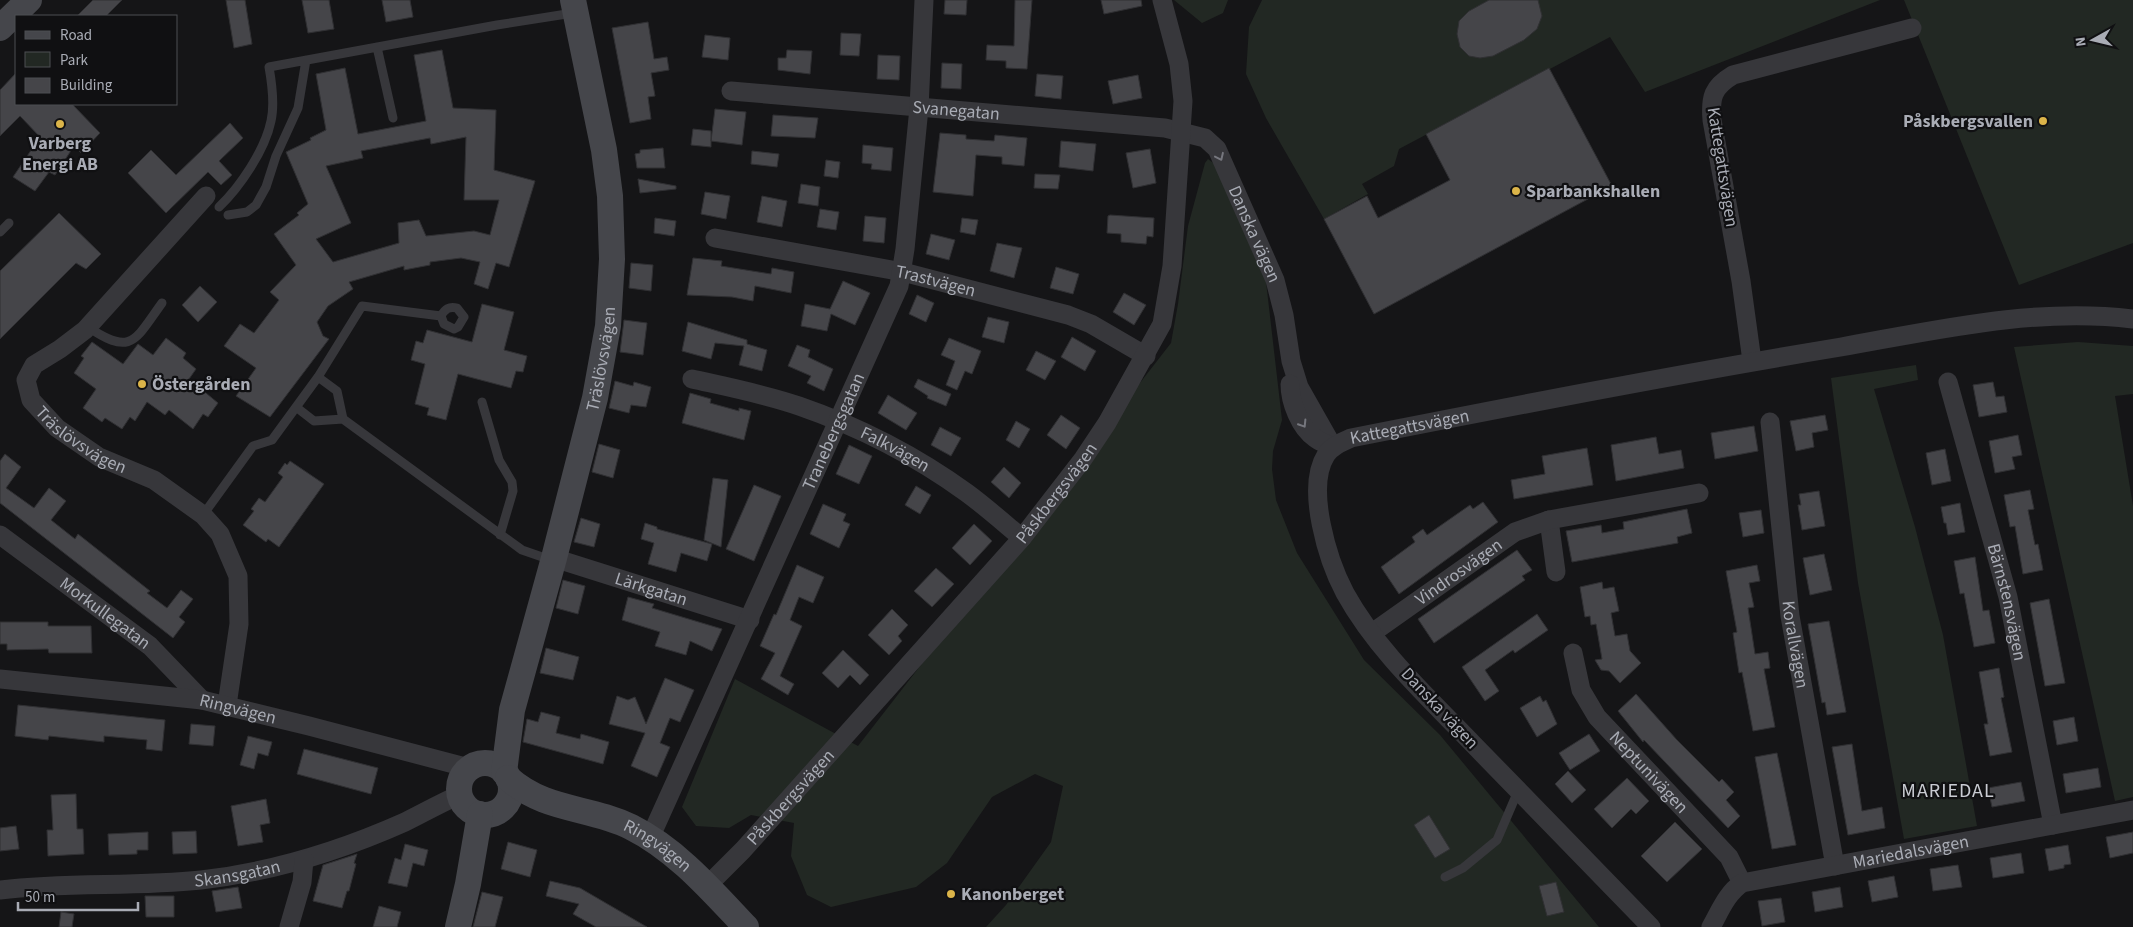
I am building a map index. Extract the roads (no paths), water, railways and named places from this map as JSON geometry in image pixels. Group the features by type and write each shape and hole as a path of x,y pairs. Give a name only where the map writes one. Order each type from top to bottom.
{"street":[{"name":"Tranebergsgatan","path":"650,838 750,620 837,421 894,301 903,272 919,108 924,0"},
{"name":"Påskbergsvägen","path":"707,886 743,850 1022,538 1102,430 1146,356 1162,324 1168,298 1173,257 1182,132 1183,101 1179,64 1162,0"},
{"name":"Träslövsvägen","path":"492,770 512,710 554,560 594,398 608,326 612,259 610,196 604,150 575,6"},
{"name":"Kattegattsvägen","path":"1752,361 1741,281 1712,120 1711,107 1714,93 1720,83 1733,75 1912,28"},
{"name":"Svanegatan","path":"731,91 1165,128 1182,132"},
{"name":"Danska vägen","path":"1182,132 1205,138 1217,149 1275,280 1280,297 1291,361 1299,387 1333,447 1326,455 1319,477 1318,496 1321,520 1329,552 1344,592 1372,633 1410,679 1651,927"},
{"name":"Träslövsvägen","path":"213,201 87,326 60,349 34,365 26,380 31,400 57,428 99,457 154,480 203,515 220,534 238,576 239,624 226,706"},
{"name":"Trastvägen","path":"715,238 903,272 1080,319 1146,356"},
{"name":"Kattegattsvägen","path":"1333,447 1351,438 1752,361 1992,321 2068,315 2133,319"},
{"name":"Falkvägen","path":"692,379 769,397 837,421 891,447 946,479 981,503 1022,538"},
{"name":"Bärnstensvägen","path":"1948,382 2008,597 2053,825"},
{"name":"Korallvägen","path":"1770,422 1790,616 1835,866"},
{"name":"Vindrosvägen","path":"1372,633 1515,532 1549,520 1699,494"},
{"path":"1549,520 1556,572"},
{"name":"Morkullegatan","path":"0,535 150,646 202,700"},
{"name":"Lärkgatan","path":"554,560 750,620"},
{"name":"Neptunivägen","path":"1573,654 1581,690 1597,717 1729,857 1742,883"},
{"name":"Ringvägen","path":"0,679 202,700 492,770 546,802 613,820 650,838 666,849 707,886 746,927"},
{"path":"458,927 468,884 491,810 510,791 492,770 462,777 460,795 467,807 491,810"},
{"name":"Skansgatan","path":"0,890 54,885 201,880 260,871 304,860 405,822 460,795"},
{"name":"Ringvägen","path":"491,810 526,807 546,802"},
{"name":"Mariedalsvägen","path":"1742,883 2133,810"},
{"path":"289,927 302,882 304,860"},
{"path":"1711,927 1728,896 1734,888 1742,883"}],"lane":[{"path":"213,201 229,197 248,172 266,136 271,120 272,106 269,67 575,6"},
{"path":"377,47 393,118"},
{"path":"228,215 248,212 256,205 266,187 276,156 298,108 306,60"},
{"path":"0,232 9,223"},
{"path":"87,326 116,343 128,342 139,335 162,303"},
{"path":"203,515 254,446 271,441 318,377 362,306 441,316"},
{"path":"318,377 337,391 344,419 500,535 530,555 554,560"},
{"path":"482,402 499,460 512,482 513,491 500,535"},
{"path":"296,406 314,421 344,419"},
{"path":"1445,877 1463,868 1497,840 1518,791"}],"place":[{"name":"Påskbergsvallen","path":"2043,121"},
{"name":"Varberg Energi AB","path":"60,124"},
{"name":"Sparbankshallen","path":"1516,191"},
{"name":"Östergården","path":"142,384"},
{"name":"Kanonberget","path":"951,894"}],"district":[{"name":"MARIEDAL","path":"1948,790"}]}
